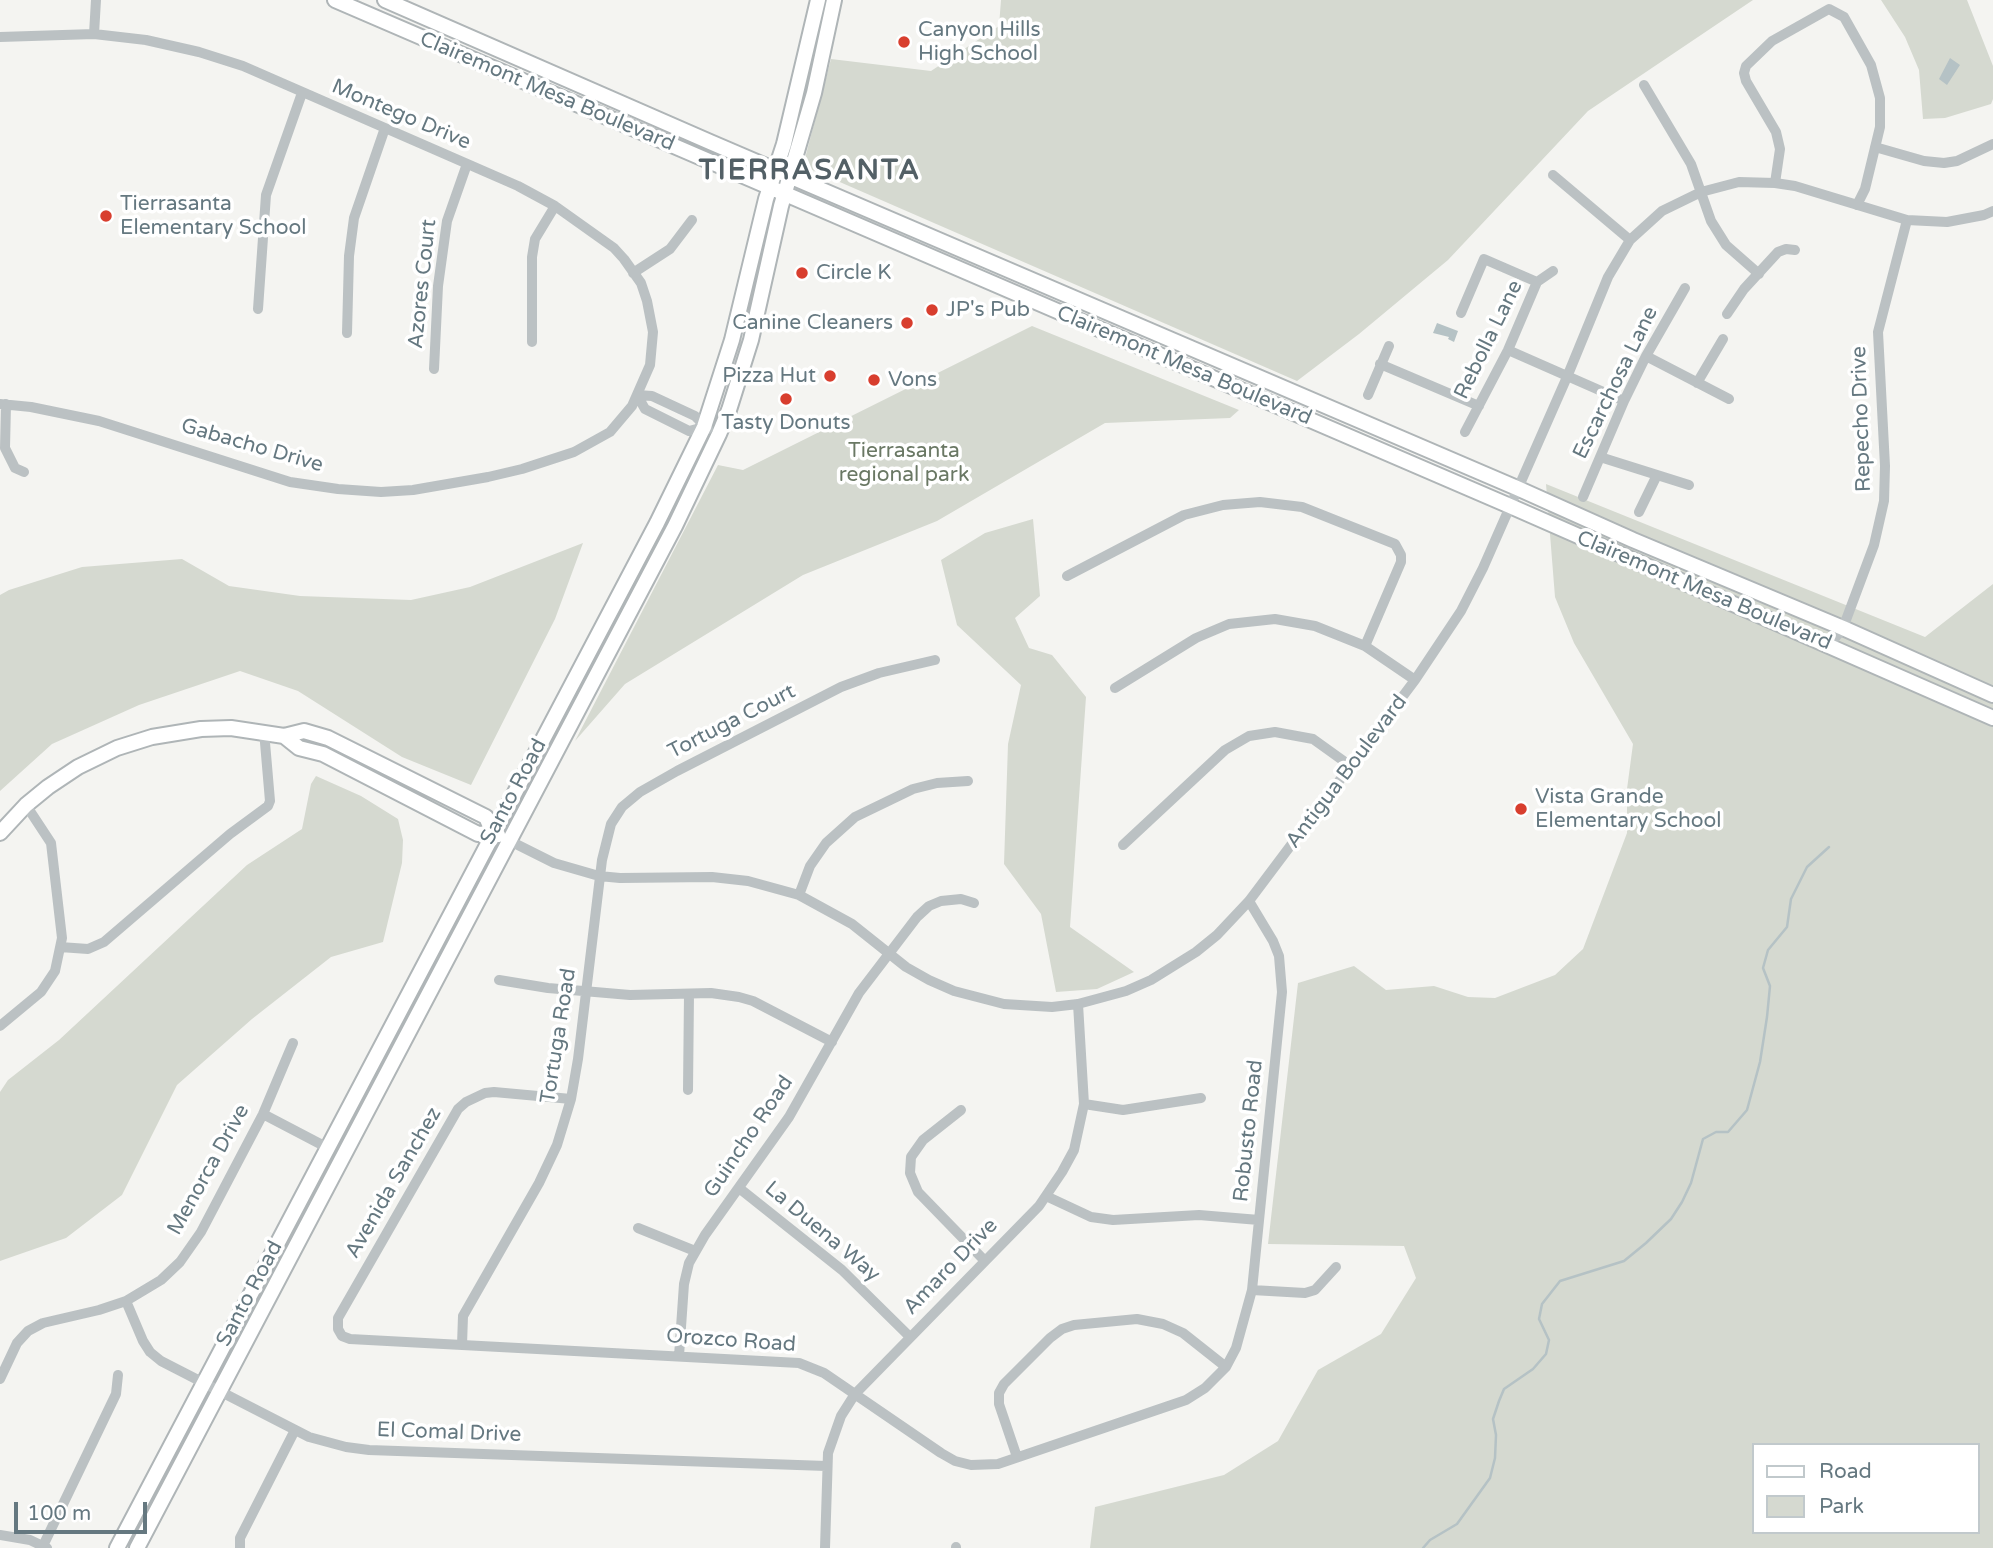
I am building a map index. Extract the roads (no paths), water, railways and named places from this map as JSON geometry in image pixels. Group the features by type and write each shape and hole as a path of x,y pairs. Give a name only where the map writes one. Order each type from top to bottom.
{"main road":[{"name":"Clairemont Mesa Boulevard","path":"335,0 1510,506 1993,718"},
{"name":"Clairemont Mesa Boulevard","path":"385,0 1993,695"},
{"name":"Santo Road","path":"117,1548 657,523 704,427 732,340 775,169 787,132 818,0"},
{"name":"Santo Road","path":"136,1548 675,526 719,434 751,340 785,195 814,93 834,0"},
{"name":"Antigua Boulevard","path":"0,833 26,805 78,767 117,748 152,737 201,729 264,731 284,736 304,731 328,738 486,817 493,833 508,840"}],"street":[{"path":"94,34 96,0"},
{"path":"1775,183 1780,149 1776,132 1746,81 1746,66 1772,41 1829,9 1844,17 1871,65 1880,98 1880,127 1865,189 1857,205"},
{"name":"Montego Drive","path":"0,37 94,34 146,40 199,52 243,66 518,186 555,206 614,248 640,283 647,301 653,332 650,365 637,396"},
{"path":"1644,85 1691,164 1711,221 1726,245 1759,274"},
{"path":"258,309 266,195 302,93"},
{"path":"347,333 349,256 354,218 385,128"},
{"path":"1875,147 1924,161 1944,163 1957,161 1993,144"},
{"name":"Azores Court","path":"434,369 438,286 447,221 467,164"},
{"path":"1553,176 1630,240"},
{"name":"Antigua Boulevard","path":"508,840 554,863 599,876 712,877 748,881 799,895 852,924 929,980 954,991 991,1001 1052,1007 1078,1004 1126,991 1151,980 1206,944 1250,901 1415,680 1461,611 1567,377 1608,276 1630,240 1662,211 1701,192 1737,183 1775,183 1795,186 1907,220 1947,222 1993,211"},
{"path":"532,342 532,257 535,239 555,206"},
{"path":"633,272 670,249 692,220"},
{"name":"Repecho Drive","path":"1843,628 1874,545 1884,501 1885,466 1878,332 1907,220"},
{"path":"1727,314 1744,289 1778,252 1795,250"},
{"path":"1461,313 1484,259 1537,282"},
{"name":"Rebolla Lane","path":"1465,432 1507,350 1537,282 1553,271"},
{"name":"Escarchosa Lane","path":"1583,497 1624,401 1685,288"},
{"path":"1697,383 1723,339"},
{"path":"1368,395 1389,346"},
{"path":"1507,350 1624,401"},
{"path":"1646,356 1729,399"},
{"path":"1380,364 1479,406"},
{"path":"637,396 652,396 695,416 704,427 719,434"},
{"name":"Gabacho Drive","path":"3,404 99,421 290,482 381,492 413,490 488,477 574,452 610,432 637,396"},
{"path":"3,404 5,447 15,468 24,472"},
{"path":"1600,457 1689,485"},
{"path":"1639,512 1657,475"},
{"path":"1067,576 1184,515 1223,505 1260,502 1302,507 1395,544 1401,555 1401,562 1365,646"},
{"path":"1115,688 1196,638 1229,624 1275,619 1315,626 1365,646 1415,680"},
{"path":"1821,641 1834,639 1843,628"},
{"name":"Tortuga Court","path":"599,876 611,824 622,807 640,792 841,687 878,673 935,660"},
{"path":"60,947 88,948 104,942 230,834 268,806 270,801 264,731"},
{"path":"1123,845 1225,750 1250,736 1275,732 1312,739 1352,767"},
{"path":"799,895 810,866 826,843 855,817 913,789 937,783 968,781"},
{"path":"0,1027 41,992 55,971 62,938 51,843 26,805"},
{"name":"Tortuga Road","path":"462,1345 463,1316 539,1183 557,1145 571,1098 599,876"},
{"name":"Guincho Road","path":"679,1356 684,1284 689,1263 789,1117 859,993 917,917 929,906 941,901 961,899 974,903"},
{"name":"Robusto Road","path":"1226,1367 1236,1348 1252,1290 1282,974 1273,940 1250,901"},
{"path":"499,980 630,995 711,993 753,1001 832,1042"},
{"path":"688,1090 689,994"},
{"name":"Amaro Drive","path":"825,1548 826,1466 841,1416 855,1394 1039,1206 1073,1150 1084,1104 1078,1004"},
{"name":"Menorca Drive","path":"0,1379 17,1343 28,1331 43,1323 126,1301 161,1280 180,1262 201,1231 263,1114 293,1043"},
{"name":"Avenida Sanchez","path":"350,1339 342,1336 338,1329 338,1318 458,1109 466,1102 494,1092 571,1098"},
{"path":"1084,1104 1123,1110 1201,1098"},
{"path":"961,1110 923,1140 911,1157 910,1173 918,1192 984,1261"},
{"path":"263,1114 328,1148"},
{"name":"La Duena Way","path":"739,1188 842,1269 910,1337"},
{"path":"1046,1196 1091,1217 1113,1220 1199,1215 1259,1220"},
{"path":"638,1228 695,1251"},
{"path":"1252,1290 1305,1293 1315,1290 1336,1266"},
{"name":"El Comal Drive","path":"126,1301 150,1352 161,1361 309,1437 346,1447 826,1466"},
{"path":"1017,1457 999,1404 999,1393 1004,1384 1062,1329 1073,1325 1137,1319 1163,1324 1182,1334 1226,1367"},
{"name":"Orozco Road","path":"350,1339 799,1363 824,1373 955,1461 971,1465 998,1464 1186,1400 1205,1388 1226,1367"},
{"path":"0,1535 30,1540 44,1547 116,1394 118,1375"},
{"path":"240,1548 241,1535 295,1430"}],"waterway":[{"path":"1423,1548 1430,1540 1457,1524 1490,1478 1495,1458 1496,1435 1493,1419 1504,1389 1533,1369 1546,1354 1549,1340 1539,1319 1542,1304 1560,1281 1624,1261 1646,1243 1671,1219 1682,1202 1691,1183 1703,1139 1716,1132 1728,1132 1747,1110 1760,1062 1767,1017 1770,986 1763,968 1768,950 1787,927 1791,899 1807,867 1829,847"}],"place":[{"name":"Canyon Hills High School","path":"904,42"},
{"name":"Tierrasanta Elementary School","path":"106,216"},
{"name":"Circle K","path":"802,273"},
{"name":"JP's Pub","path":"932,310"},
{"name":"Canine Cleaners","path":"907,323"},
{"name":"Pizza Hut","path":"830,376"},
{"name":"Vons","path":"874,380"},
{"name":"Tasty Donuts","path":"786,399"},
{"name":"Vista Grande Elementary School","path":"1521,809"}],"district":[{"name":"TIERRASANTA","path":"810,172"}],"park label":[{"name":"Tierrasanta regional park","path":"904,463"}]}
